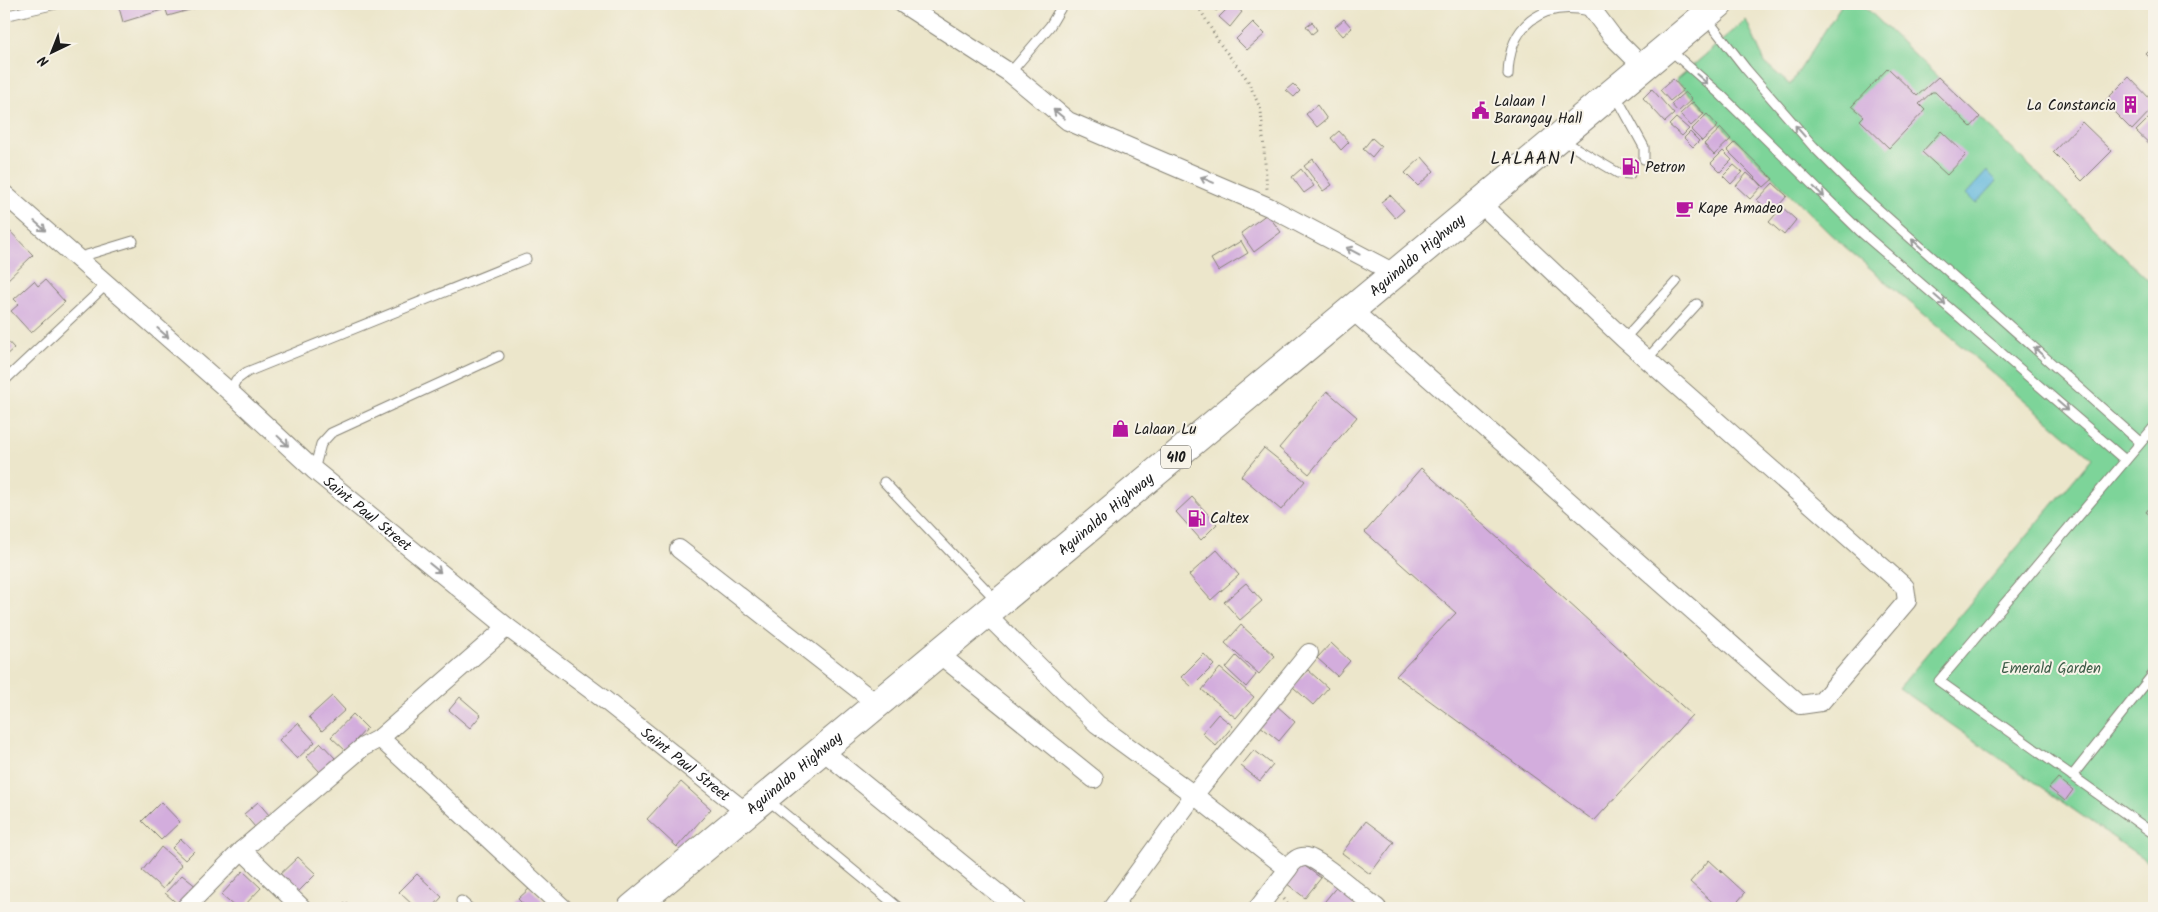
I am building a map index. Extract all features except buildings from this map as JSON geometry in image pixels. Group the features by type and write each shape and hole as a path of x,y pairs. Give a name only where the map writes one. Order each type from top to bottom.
{"main road":[{"name":"Aguinaldo Highway","path":"632,908 1396,274 1642,66 1712,10"}],"street":[{"path":"903,4 1010,73 1068,121 1269,207 1396,274"},
{"path":"1592,9 1612,36 1642,66"},
{"name":"Saint Paul Street","path":"4,194 230,392 314,470 507,627 606,702 756,805"},
{"path":"1352,310 1800,705 1821,702 1906,601 1905,587 1624,339 1480,203"},
{"path":"679,549 877,704"},
{"path":"992,608 1097,724 1194,795 1288,869"},
{"path":"185,908 242,850 363,747 380,738 507,627"},
{"path":"1112,908 1194,795 1309,653"},
{"path":"940,654 1094,779"},
{"path":"380,738 563,908"},
{"path":"822,750 1016,908"},
{"path":"242,850 302,908"},
{"path":"1258,908 1292,862 1301,858 1315,860 1377,908"}],"lane":[{"path":"4,16 56,4"},
{"path":"1010,73 1050,26 1063,4"},
{"path":"1508,75 1508,60 1514,40 1521,28 1534,14 1548,7 1566,4 1592,9"},
{"path":"1712,10 1752,76 1813,146 1860,193 2140,442"},
{"path":"1666,47 1721,95 1860,231 2125,460"},
{"path":"1613,91 1644,147 1644,159"},
{"path":"1558,138 1618,173 1630,174"},
{"path":"77,258 133,241"},
{"path":"230,392 236,380 247,372 526,259"},
{"path":"1624,339 1676,282"},
{"path":"4,381 107,284"},
{"path":"1647,359 1697,304"},
{"path":"314,470 321,444 331,433 499,356"},
{"path":"2154,427 1939,682 2154,834"},
{"path":"884,482 992,608"},
{"path":"2072,776 2154,673"},
{"path":"756,805 899,908"},
{"path":"461,901 469,908"}],"path":[{"path":"1198,6 1220,44 1247,79 1261,110 1269,207"}],"green space":[{"name":"Emerald Garden","path":"1842,4 1862,4 2154,286 2154,866 1899,688 2092,458 1829,233 1676,80 1746,20 1765,63 1790,85"}],"water":[{"path":"1987,171 1997,181 1976,204 1966,194"}],"place":[{"name":"La Constancia","path":"2130,105"},
{"name":"Lalaan I Barangay Hall","path":"1480,110"},
{"name":"Petron","path":"1631,167"},
{"name":"Kape Amadeo","path":"1684,208"},
{"name":"Lalaan Lu","path":"1120,429"},
{"name":"Caltex","path":"1196,518"}],"district":[{"name":"LALAAN I","path":"1533,158"}]}
